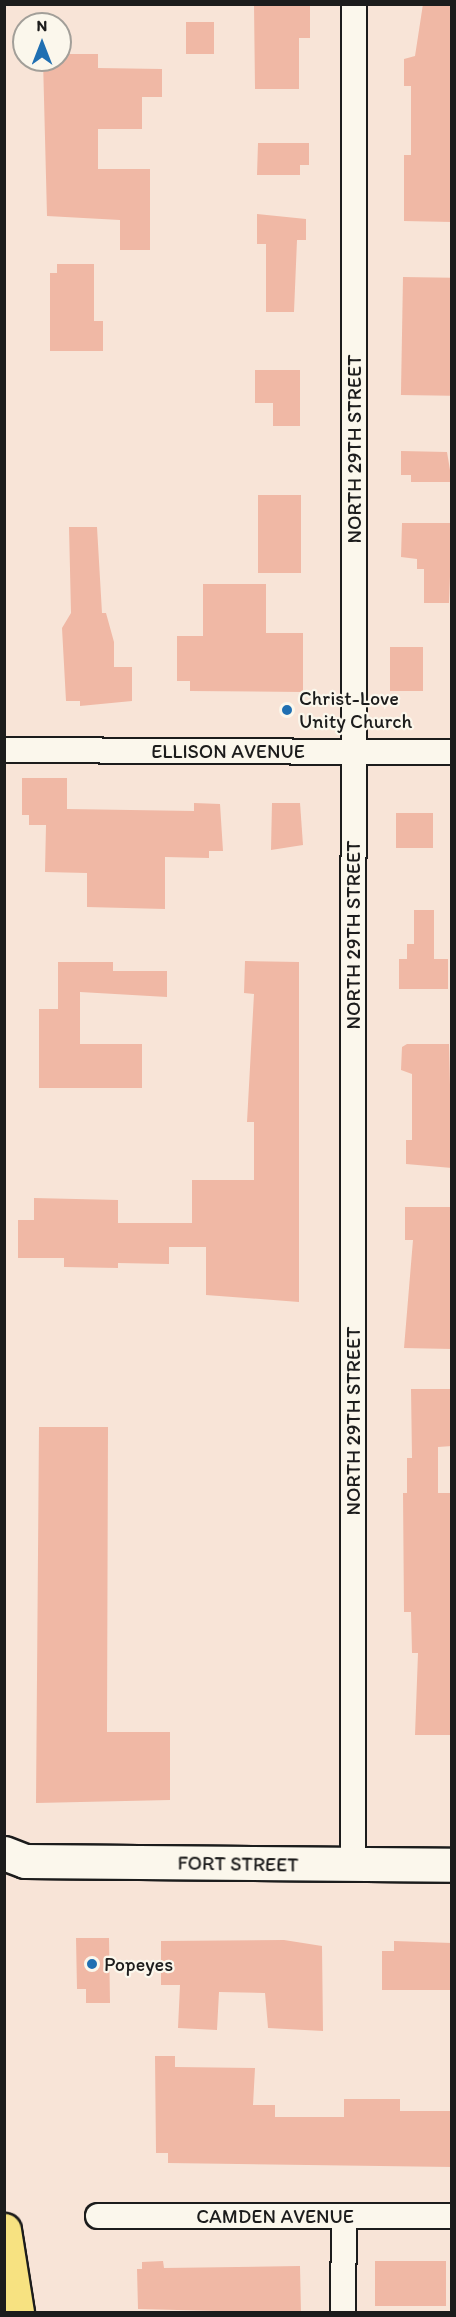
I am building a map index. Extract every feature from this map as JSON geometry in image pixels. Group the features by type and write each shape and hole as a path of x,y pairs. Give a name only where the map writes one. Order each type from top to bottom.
{"highway":[{"path":"4,2230 17,2313"}],"street":[{"name":"NORTH 29TH STREET","path":"353,1865 354,4"},
{"name":"ELLISON AVENUE","path":"4,750 452,752"},
{"name":"FORT STREET","path":"11,1863 452,1865"},
{"name":"CAMDEN AVENUE","path":"99,2216 452,2216"},
{"path":"343,2313 344,2216"}],"building":[{"path":"423,4 452,4 452,222 404,221 404,155 411,155 411,86 404,86 404,59 415,56"},
{"path":"254,5 310,6 310,38 299,38 299,89 255,89"},
{"path":"186,22 214,22 214,54 186,54"},
{"path":"72,54 98,54 98,68 162,69 162,97 142,97 142,129 98,129 98,169 150,169 150,250 120,250 120,220 47,216 43,72 72,72"},
{"path":"258,143 309,143 309,165 300,165 300,175 257,175"},
{"path":"257,214 306,219 306,240 297,240 294,312 266,312 266,244 257,244"},
{"path":"57,264 94,264 94,321 103,321 103,351 50,351 50,273 57,273"},
{"path":"403,277 452,278 450,396 401,395"},
{"path":"255,370 300,370 300,426 273,426 273,403 255,403"},
{"path":"401,451 447,452 452,482 411,482 411,475 401,475"},
{"path":"258,495 301,495 301,573 258,573"},
{"path":"402,523 452,523 449,603 424,603 424,569 417,569 417,559 401,557"},
{"path":"69,527 97,527 102,613 106,613 114,642 114,667 132,667 132,701 80,706 80,701 66,701 62,628 71,613"},
{"path":"203,584 266,584 266,633 303,633 303,692 190,691 190,681 177,681 177,636 203,636"},
{"path":"390,647 423,647 423,691 390,691"},
{"path":"22,778 67,778 67,809 194,811 194,803 220,804 223,851 209,851 209,858 165,857 165,909 87,907 87,873 45,872 46,825 29,825 29,815 22,815"},
{"path":"272,803 300,803 303,845 271,850"},
{"path":"396,813 433,813 433,848 396,848"},
{"path":"414,910 434,910 434,959 448,959 448,989 399,989 399,959 407,959 407,944 414,944"},
{"path":"245,961 299,962 299,1302 206,1295 206,1247 169,1247 169,1264 118,1263 118,1268 64,1267 64,1258 18,1258 18,1220 34,1220 34,1198 118,1200 118,1223 192,1223 192,1180 254,1180 254,1122 247,1122 254,994 244,993"},
{"path":"58,962 113,962 113,971 167,971 167,997 80,992 80,1044 142,1044 142,1088 39,1088 39,1009 58,1009"},
{"path":"407,1044 449,1044 452,1168 406,1164 406,1140 412,1140 412,1074 401,1070 402,1047"},
{"path":"405,1207 452,1207 452,1349 404,1348 413,1240 405,1240"},
{"path":"411,1389 452,1389 452,1446 438,1447 438,1493 452,1493 452,1735 415,1735 418,1653 412,1653 411,1612 404,1612 403,1493 407,1493 407,1458 412,1458"},
{"path":"39,1427 108,1427 107,1732 170,1732 170,1800 36,1803"},
{"path":"76,1938 109,1938 110,2003 86,2003 86,1989 77,1989"},
{"path":"284,1940 322,1946 323,2031 268,2028 265,1993 219,1992 217,2030 178,2028 180,1985 161,1985 161,1941"},
{"path":"394,1941 452,1943 452,1990 382,1990 382,1951 394,1951"},
{"path":"155,2056 175,2056 175,2067 255,2068 253,2105 275,2105 275,2117 344,2117 344,2099 400,2099 400,2111 452,2111 452,2167 168,2163 168,2153 156,2153"},
{"path":"163,2261 164,2268 300,2266 301,2313 138,2309 137,2269 142,2269 142,2262"},
{"path":"375,2261 446,2261 446,2306 375,2306"}],"place":[{"name":"Christ-Love Unity Church","path":"287,710"},
{"name":"Popeyes","path":"92,1964"}]}
